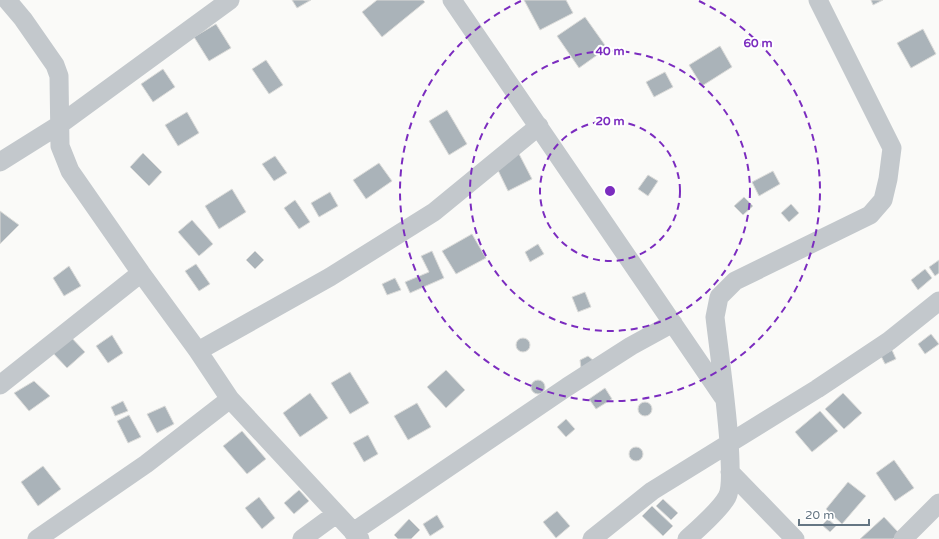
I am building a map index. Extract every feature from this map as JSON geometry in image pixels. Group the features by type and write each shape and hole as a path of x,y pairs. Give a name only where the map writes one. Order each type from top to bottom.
{"street":[{"path":"7,0 23,19 55,65 59,76 60,146 70,171 141,274 198,351 230,399 356,536 568,387 632,346 673,323"},
{"path":"0,162 59,125 230,0"},
{"path":"452,0 724,399"},
{"path":"687,539 727,496 731,485 729,444 715,317 719,297 735,281 870,215 883,200 888,179 892,148 818,0"},
{"path":"198,351 330,277 434,212 538,126"},
{"path":"0,385 141,274"},
{"path":"592,539 652,491 817,390 890,341 939,301"},
{"path":"37,539 146,464 230,399"},
{"path":"730,472 795,539"},
{"path":"903,539 939,502"},
{"path":"302,539 336,514"}],"building":[{"path":"292,0 311,0 297,8"},
{"path":"377,0 423,0 425,2 382,37 362,12"},
{"path":"524,0 566,0 573,13 540,30"},
{"path":"871,0 883,0 873,5"},
{"path":"585,17 607,48 579,68 557,36"},
{"path":"216,24 231,48 209,61 194,37"},
{"path":"923,29 936,54 911,68 897,43"},
{"path":"720,46 732,67 702,86 689,65"},
{"path":"266,60 283,85 269,94 252,69"},
{"path":"163,69 175,87 153,102 141,84"},
{"path":"665,72 673,87 654,97 646,82"},
{"path":"447,110 467,144 449,155 429,121"},
{"path":"187,112 199,133 178,146 165,125"},
{"path":"518,152 532,179 508,191 495,164"},
{"path":"143,153 162,172 149,186 130,167"},
{"path":"275,156 287,173 274,181 262,164"},
{"path":"379,163 392,181 366,199 353,180"},
{"path":"773,171 780,184 759,196 752,182"},
{"path":"648,175 658,181 648,196 638,189"},
{"path":"232,189 246,212 219,229 205,206"},
{"path":"330,192 338,206 319,217 311,203"},
{"path":"744,197 753,206 743,215 734,206"},
{"path":"295,200 310,222 299,229 284,208"},
{"path":"791,204 799,213 789,222 781,213"},
{"path":"0,211 19,225 0,244"},
{"path":"192,220 213,244 199,256 178,232"},
{"path":"472,234 486,258 456,274 442,251"},
{"path":"538,244 544,254 530,262 525,252"},
{"path":"255,251 264,260 255,269 246,260"},
{"path":"432,251 444,278 410,293 405,282 429,272 421,256"},
{"path":"939,260 939,273 935,276 929,267"},
{"path":"196,264 210,284 199,291 185,271"},
{"path":"69,266 81,286 64,296 53,278"},
{"path":"925,269 932,278 918,290 911,280"},
{"path":"395,278 401,290 387,295 382,284"},
{"path":"585,292 591,307 578,312 572,297"},
{"path":"931,334 939,344 925,354 918,344"},
{"path":"69,335 85,352 67,368 51,351"},
{"path":"112,335 123,353 108,363 96,346"},
{"path":"520,338 526,338 530,342 530,348 526,352 520,352 516,348 516,342"},
{"path":"892,350 896,359 885,364 881,356"},
{"path":"588,356 594,361 581,368 580,360"},
{"path":"446,370 465,390 446,408 427,387"},
{"path":"350,372 369,403 350,414 331,383"},
{"path":"535,380 541,380 545,384 545,390 541,394 535,394 531,390 531,384"},
{"path":"34,381 50,396 29,411 14,393"},
{"path":"605,388 612,399 596,409 589,399"},
{"path":"310,393 328,418 300,437 283,413"},
{"path":"843,393 862,413 844,429 825,409"},
{"path":"123,401 128,411 115,416 111,407"},
{"path":"642,402 648,402 652,406 652,412 648,416 642,416 638,412 638,406"},
{"path":"417,403 431,427 408,440 394,416"},
{"path":"165,406 174,424 157,433 147,414"},
{"path":"820,411 838,431 812,452 795,432"},
{"path":"129,415 141,437 128,443 117,421"},
{"path":"566,419 575,429 566,437 557,427"},
{"path":"242,431 266,459 247,474 223,446"},
{"path":"368,435 378,454 364,462 353,443"},
{"path":"633,447 639,447 643,451 643,457 639,461 633,461 629,457 629,451"},
{"path":"894,460 914,488 895,501 876,473"},
{"path":"43,466 61,489 38,506 21,482"},
{"path":"848,482 866,496 842,524 826,509"},
{"path":"299,490 309,501 294,514 284,503"},
{"path":"259,497 275,518 262,529 245,508"},
{"path":"663,499 678,513 671,520 656,506"},
{"path":"652,506 673,526 663,536 642,516"},
{"path":"557,511 570,526 556,538 543,522"},
{"path":"437,515 444,527 430,536 423,524"},
{"path":"884,517 899,533 893,539 860,539"},
{"path":"409,519 420,530 411,539 398,539 394,535"},
{"path":"828,519 836,526 830,532 822,525"}]}
